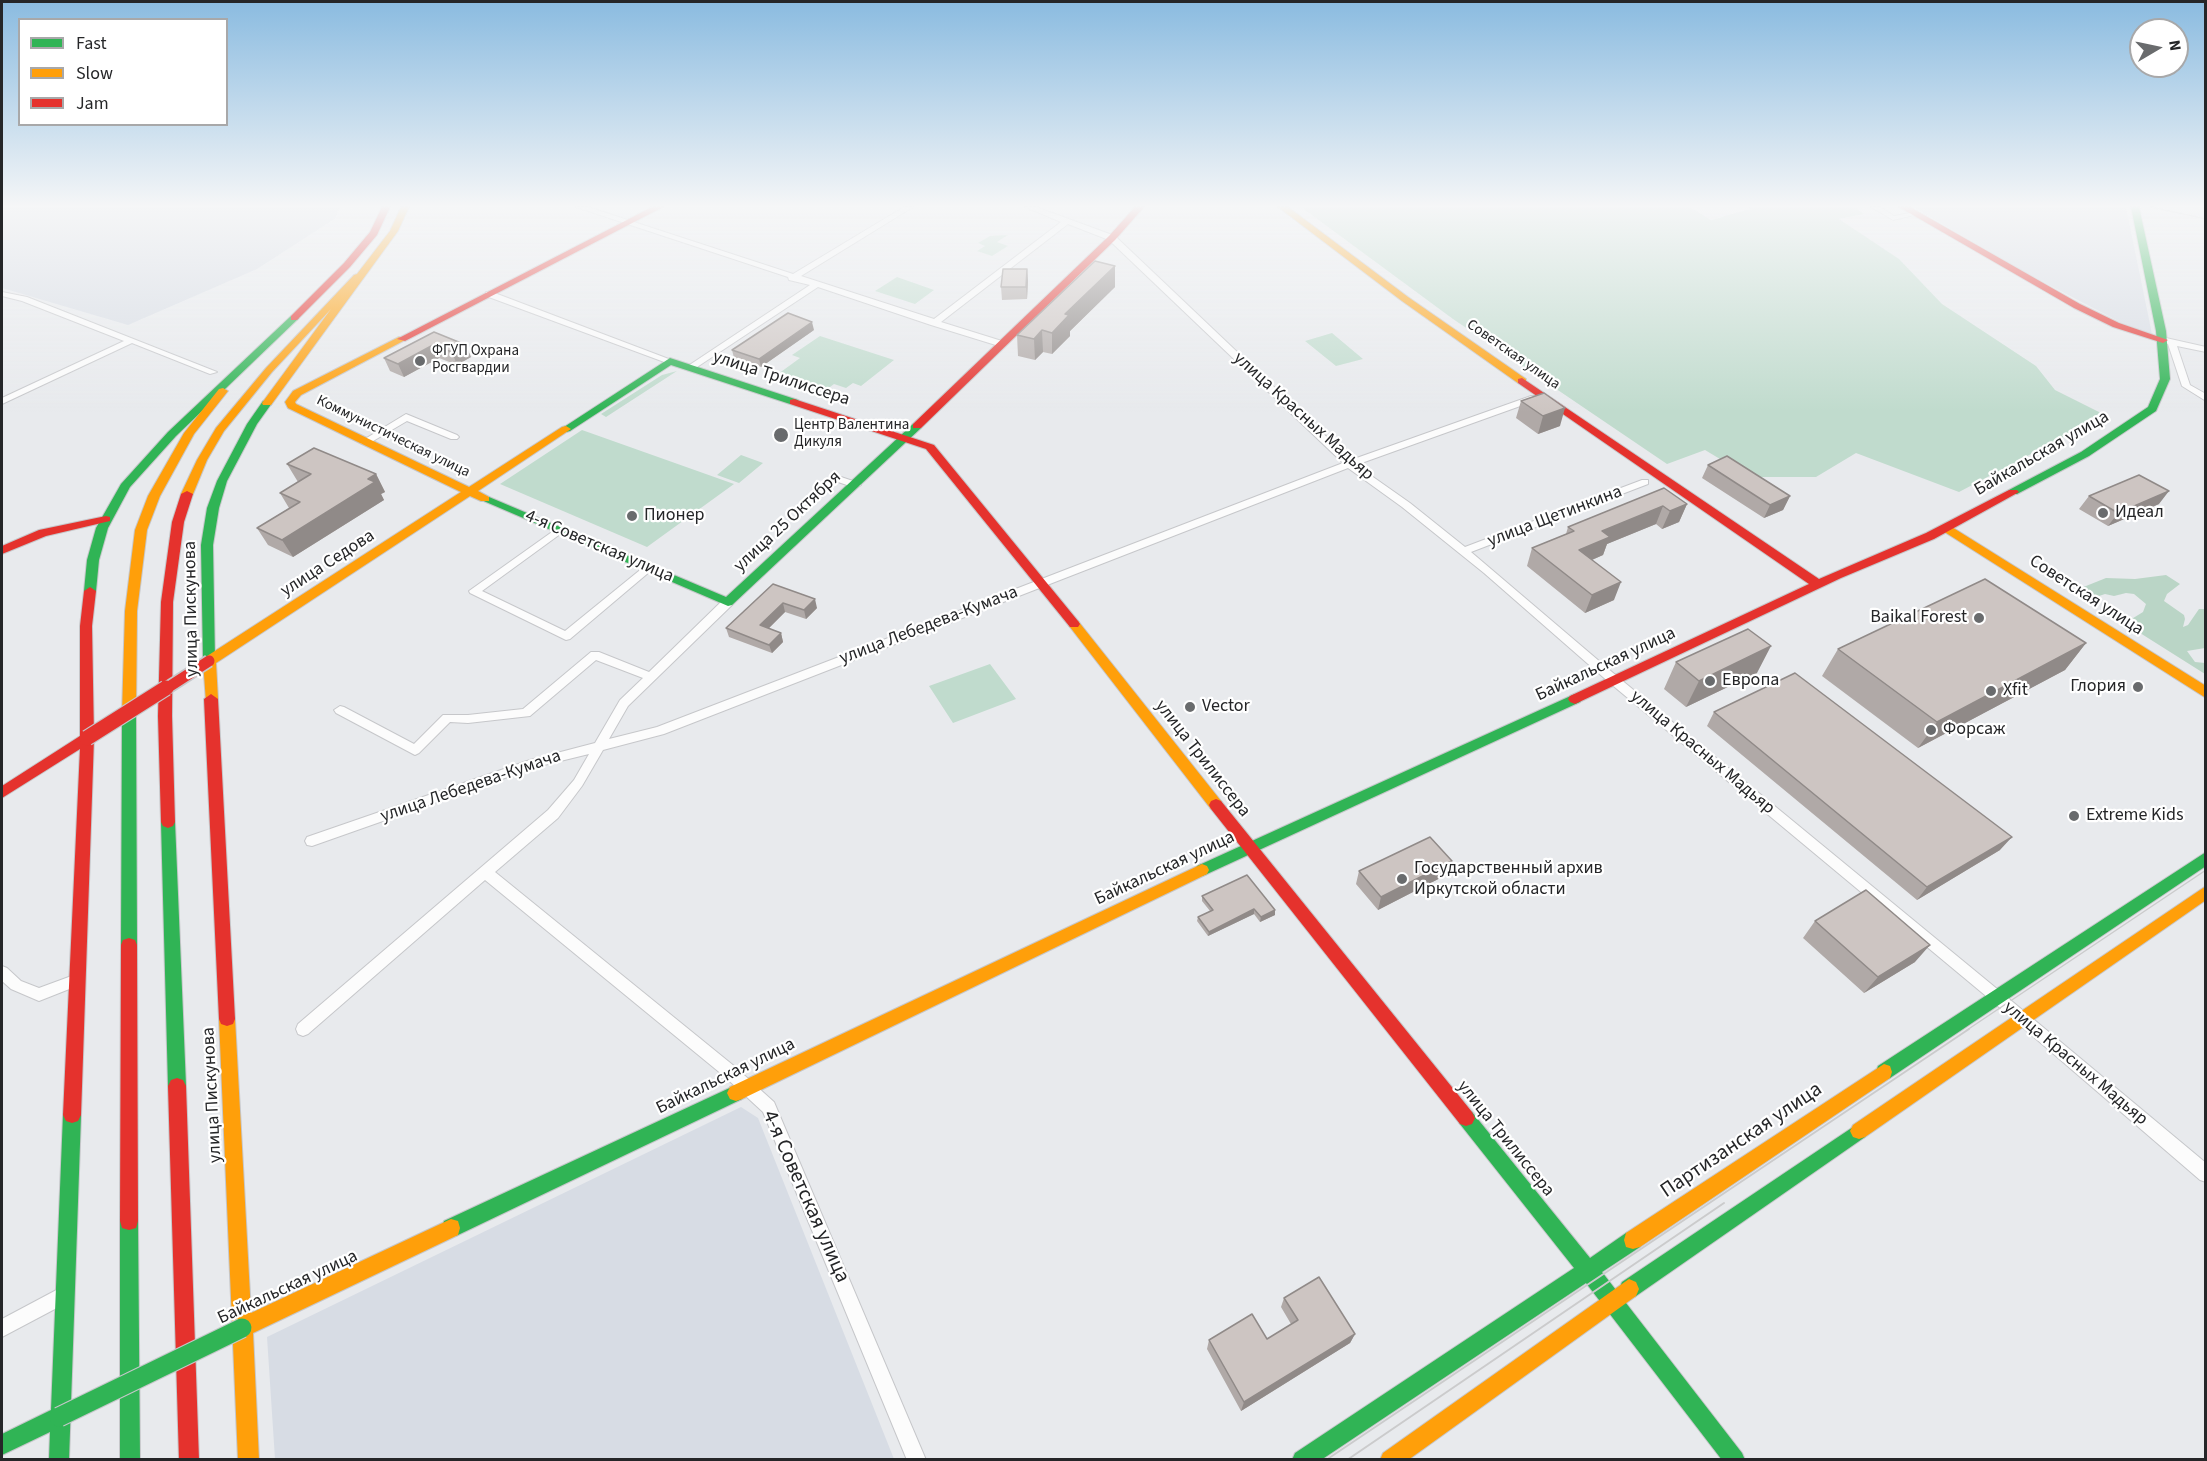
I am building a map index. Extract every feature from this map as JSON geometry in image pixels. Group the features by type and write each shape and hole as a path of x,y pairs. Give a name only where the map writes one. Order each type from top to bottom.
{"main road":[{"path":"130,1460 128,740 131,611 141,530 154,496 189,433 212,402 336,275"},
{"name":"улица Пискунова","path":"189,1460 165,716 167,602 172,556 178,522 188,490 220,430 269,370 358,275"},
{"name":"улица Пискунова","path":"249,1460 209,661 207,545 213,508 222,481 252,424 360,275"},
{"name":"Коммунистическая улица","path":"471,493 292,406 290,402 297,393 526,275"},
{"name":"улица 25 Октября","path":"728,602 905,438 1073,275"},
{"name":"Советская улица","path":"1373,275 1541,395 1819,585"},
{"path":"2022,275 2116,325 2167,341"},
{"name":"Байкальская улица","path":"2,1445 242,1328 1250,849 1615,681 1837,575 1947,528 2085,454 2152,409 2165,379 2167,341 2151,275"},
{"name":"улица Седова","path":"2,793 471,493 670,361"},
{"name":"улица Трилиссера","path":"670,361 930,447 1587,1269 1735,1460"},
{"path":"58,1460 87,738 86,626 93,560 106,519 125,486 150,456 244,368"},
{"name":"4-я Советская улица","path":"471,493 728,602"},
{"path":"2,550 43,533 106,519"},
{"name":"Советская улица","path":"1947,528 2205,693"},
{"name":"Партизанская улица","path":"1302,1460 2205,858"},
{"path":"1390,1460 1612,1301 2205,892"}],"street":[{"path":"784,275 1002,344"},
{"path":"792,278 797,275"},
{"path":"934,323 996,275"},
{"name":"улица Красных Мадьяр","path":"1151,275 1349,464 1464,551 1615,681 1997,997 2205,1174"},
{"path":"691,368 815,285"},
{"name":"улица Трилиссера","path":"489,294 670,361"},
{"path":"3,295 42,305 213,372"},
{"path":"2,401 130,341"},
{"path":"2167,341 2205,350"},
{"path":"2167,341 2187,386 2205,398"},
{"name":"улица Лебедева-Кумача","path":"312,841 534,763 660,731 1349,464 1541,395"},
{"path":"365,442 406,417 454,437"},
{"path":"841,480 856,484"},
{"name":"улица Щетинкина","path":"1464,551 1645,482"},
{"path":"559,530 474,591 566,636 649,568"},
{"name":"улица 25 Октября","path":"303,1029 553,814 578,783 624,703 728,602"},
{"path":"340,710 415,750 447,718 468,719 526,713 595,655 651,677"},
{"name":"4-я Советская улица","path":"485,872 729,1071 769,1107 917,1460"},
{"path":"2,972 15,985 39,995 77,980"},
{"path":"2,1328 65,1295"}],"shaded area":[{"path":"2,275 243,275 128,325 2,288"},
{"path":"2030,275 2140,275 2152,334 2122,323"},
{"path":"741,1107 758,1118 894,1459 275,1459 267,1337"}],"green space":[{"path":"1394,275 1914,275 1942,304 2036,366 2055,390 2105,415 1959,492 1856,453 1816,477 1750,477 1705,450 1667,464 1453,319"},
{"path":"897,277 934,290 915,304 875,291"},
{"path":"1332,333 1363,359 1336,366 1305,341"},
{"path":"820,336 894,360 861,386 853,383 846,388 834,384 826,390 778,374 800,358 792,355"},
{"path":"677,371 606,417 601,414 662,375"},
{"name":"Пионер","path":"582,430 734,484 647,547 500,484"},
{"path":"741,455 763,463 739,483 717,475"},
{"path":"2166,575 2180,584 2167,594 2164,601 2184,615 2183,627 2188,625 2199,609 2205,609 2205,648 2187,651 2195,662 2205,663 2205,674 2129,626 2130,620 2143,612 2146,604 2134,594 2114,596 2105,594 2096,597 2084,592 2081,588 2106,578 2135,579"},
{"path":"990,664 1016,699 953,723 929,686"}],"building":[{"path":"1002,275 1027,275 1026,287 1001,287"},
{"path":"1080,275 1105,275 1065,314 1069,315 1052,333 1042,330 1034,339 1017,335"},
{"path":"788,313 812,322 759,359 732,350"},
{"path":"434,332 466,345 452,352 433,345 398,364 384,358"},
{"path":"1544,393 1565,408 1543,416 1521,401"},
{"path":"314,448 376,474 368,479 375,482 282,540 257,528 300,502 280,493 311,474 287,464"},
{"path":"1727,456 1790,496 1770,505 1708,465"},
{"path":"2139,475 2169,491 2118,513 2089,496"},
{"path":"1664,488 1687,504 1670,511 1663,506 1602,531 1610,537 1579,550 1621,582 1592,595 1532,548 1574,531 1568,527"},
{"path":"1985,579 2086,643 1937,722 1838,649"},
{"path":"773,584 815,599 804,610 783,603 760,625 781,633 769,645 726,628"},
{"path":"1748,629 1771,646 1699,681 1676,662"},
{"path":"1795,673 2012,837 1927,887 1714,712"},
{"path":"1430,837 1452,861 1381,897 1359,871"},
{"path":"1247,875 1275,910 1261,917 1254,909 1209,932 1198,917 1213,910 1202,896"},
{"path":"1866,890 1930,945 1878,977 1815,921"},
{"path":"1319,1277 1355,1334 1244,1402 1209,1340 1252,1314 1267,1339 1298,1320 1284,1298"}],"tram line":[{"path":"1967,1030 2206,870"},
{"path":"1326,1460 1969,1029"},
{"path":"1347,1460 1724,1203"}],"traffic: fast":[{"path":"2013,492 2085,454 2152,409 2165,379 2161,331 2149,275"},
{"path":"90,591 93,560 102,528 125,486 172,434 294,318"},
{"path":"566,429 670,361 794,402"},
{"path":"209,661 207,545 213,508 222,481 252,424 267,403"},
{"path":"485,499 728,602 917,426"},
{"path":"1202,870 1575,699"},
{"path":"129,714 129,945"},
{"path":"168,822 177,1086"},
{"path":"1884,1072 2206,858"},
{"path":"451,1228 736,1093"},
{"path":"59,1460 72,1115"},
{"path":"1466,1118 1595,1279 1735,1460"},
{"path":"1629,1289 1859,1131"},
{"path":"129,1221 130,1460"},
{"path":"1302,1460 1633,1240"},
{"path":"59,1417 242,1328"},
{"path":"2,1445 59,1417"}],"traffic: slow":[{"path":"267,403 361,275"},
{"path":"1373,275 1522,381"},
{"path":"187,494 202,460 220,430 269,370 357,277"},
{"path":"402,339 297,393 290,402 292,406 485,499"},
{"path":"129,714 131,611 141,530 154,496 189,433 223,391"},
{"path":"211,699 209,661 566,429"},
{"path":"1947,528 2206,693"},
{"path":"1074,624 1216,805"},
{"path":"736,1093 1202,870"},
{"path":"1859,1131 2206,892"},
{"path":"227,1019 249,1460"},
{"path":"1633,1240 1884,1072"},
{"path":"242,1328 451,1228"},
{"path":"1390,1460 1629,1289"}],"traffic: jam":[{"path":"294,318 337,275"},
{"path":"402,339 526,275"},
{"path":"917,426 1073,275"},
{"path":"2023,275 2116,325 2163,340"},
{"path":"1522,381 1819,585"},
{"path":"794,402 930,447 1074,624"},
{"path":"1575,699 1837,575 1930,536 2013,492"},
{"path":"168,822 165,716 167,602 178,522 187,494"},
{"path":"2,550 43,533 106,519"},
{"path":"2,793 87,738 86,626 90,591"},
{"path":"87,738 209,661"},
{"path":"211,699 227,1019"},
{"path":"72,1115 87,738"},
{"path":"1216,805 1466,1118"},
{"path":"129,945 129,1221"},
{"path":"177,1086 189,1460"}],"place":[{"name":"ФГУП Охрана Росгвардии","path":"420,361"},
{"name":"Центр Валентина Дикуля","path":"781,435"},
{"name":"Идеал","path":"2103,513"},
{"name":"Пионер","path":"632,516"},
{"name":"Baikal Forest","path":"1979,618"},
{"name":"Европа","path":"1710,681"},
{"name":"Глория","path":"2138,687"},
{"name":"Xfit","path":"1991,691"},
{"name":"Vector","path":"1190,707"},
{"name":"Форсаж","path":"1931,730"},
{"name":"Extreme Kids","path":"2074,816"},
{"name":"Государственный архив Иркутской области","path":"1402,879"}]}
